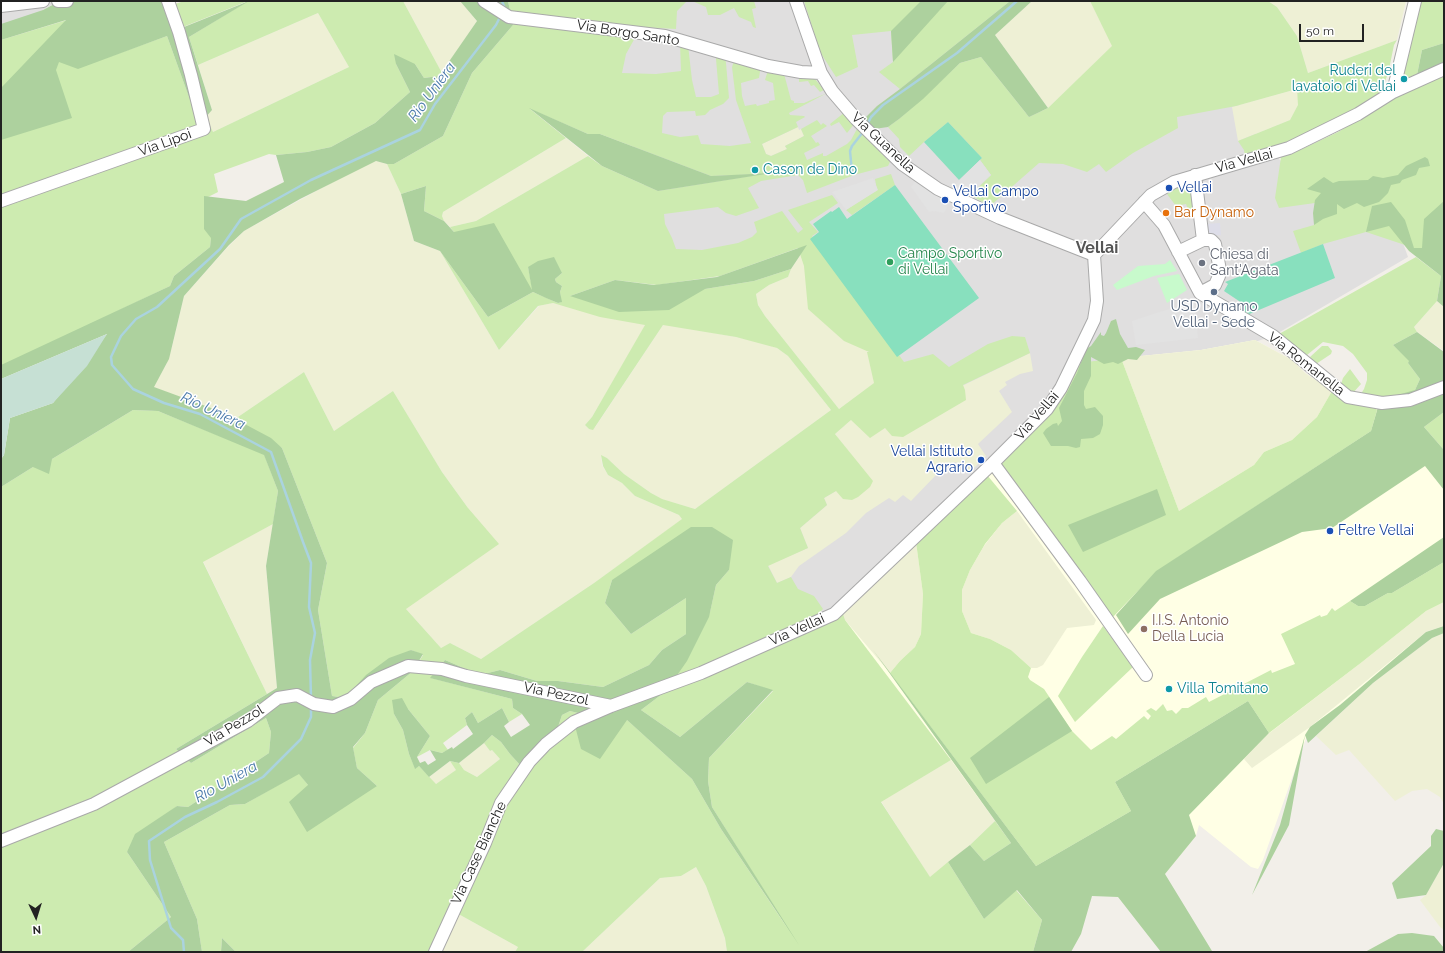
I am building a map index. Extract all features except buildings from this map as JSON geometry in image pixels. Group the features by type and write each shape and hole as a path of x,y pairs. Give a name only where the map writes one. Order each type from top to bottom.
{"street":[{"path":"1,6 43,1"},
{"path":"58,1 67,1"},
{"name":"Via Lipoi","path":"1,201 204,129 179,32 168,1"},
{"name":"Via Borgo Santo","path":"484,1 502,13 665,36 768,66 801,72 821,73"},
{"name":"Via Guanella","path":"796,1 821,73 832,91 865,128 902,164 938,189 1000,218 1094,255"},
{"path":"1393,92 1415,1"},
{"name":"Via Vellai","path":"612,706 702,673 834,614 993,463 1047,409 1068,375 1094,320 1097,301 1094,255 1151,195 1174,182 1289,148 1358,114 1393,92 1444,69"},
{"path":"1195,175 1203,240"},
{"path":"1144,202 1164,225 1178,252 1200,292 1215,285 1220,276 1220,270 1215,244 1210,240 1203,240 1178,252"},
{"name":"Via Romanella","path":"1200,292 1273,336 1348,397 1382,403 1410,400 1444,387"},
{"path":"993,463 1080,581 1146,675"},
{"name":"Via Pezzol","path":"1,842 94,804 248,721 278,698 297,696 310,702 333,707 351,699 371,682 408,666 442,669 466,676 612,706"},
{"name":"Via Case Bianche","path":"435,952 485,843 501,803 529,762 546,744 574,722 612,706"}],"shaded area":[{"path":"43,1 59,1 34,15 1,25 1,6"},
{"path":"403,1 460,1 477,21 442,73"},
{"path":"683,1 813,1 885,11 966,121 1229,87 1256,134 1307,189 1394,218 1408,257 1273,336 1181,366 1109,350 993,463 815,622 750,572 921,386 810,239 666,266 607,50"},
{"path":"1032,1 1090,1 1113,46 1048,108 995,35"},
{"path":"1268,1 1406,1 1397,40 1308,73 1297,36 1277,7"},
{"path":"318,13 349,67 213,132 206,117 212,110 198,65"},
{"path":"1297,89 1299,105 1290,120 1238,141 1232,107"},
{"path":"798,127 799,130 801,129 804,136 785,146 787,149 771,156 766,154 762,144"},
{"path":"566,138 588,156 476,221 450,227 444,221 442,216 443,212"},
{"path":"980,160 991,175 970,195 953,186"},
{"path":"376,161 387,164 401,194 414,241 440,251 499,350 539,306 553,303 614,319 645,321 645,325 639,337 592,417 585,425 589,429 593,429 596,426 663,325 672,325 736,337 764,343 777,348 788,356 831,410 695,509 661,499 624,474 607,458 601,456 602,465 608,475 622,483 635,496 679,515 683,519 594,583 481,659 450,643 441,648 406,609 468,508 442,472 393,391 334,431 304,372 235,419 153,387 166,365 172,347 184,296 227,248 244,231 369,162"},
{"path":"873,178 878,190 846,210 832,192"},
{"path":"916,180 951,200 944,213 934,211 929,212 911,187"},
{"path":"1220,223 1221,235 1206,236 1205,224"},
{"path":"807,245 863,345 884,376 839,409 765,316 758,305 756,294 769,285 788,277 791,269"},
{"path":"1194,301 1198,338 1136,345 1132,321"},
{"path":"1437,301 1444,307 1444,351 1417,332 1414,327"},
{"path":"107,334 87,366 53,403 10,418 4,455 1,459 1,379"},
{"name":"I.I.S. Antonio Della Lucia","path":"1255,340 1292,360 1305,373 1341,398 1374,406 1444,487 1444,626 1426,632 1340,705 1310,727 1263,860 1258,869 1251,867 1199,825 1196,836 1165,874 1086,898 1068,918 845,620 996,466 1121,358 1201,350"},
{"path":"1255,340 1292,360 1305,373 1332,391 1317,417 1292,440 1264,452 1254,465 1179,511 1121,358 1201,350"},
{"path":"1030,353 1033,371 1020,374 1005,382 1007,385 999,391 1012,412 978,444 986,456 970,472 955,462 938,473 911,501 903,495 895,502 889,498 866,513 846,533 799,566 791,577 777,583 768,565 808,548 800,528 827,505 824,498 836,491 872,482 835,434 851,420 885,428 962,386"},
{"path":"1017,511 1096,620 1094,625 1067,628 1043,665 1037,668 1031,668 1011,650 990,639 971,633 962,611 962,590 970,570 984,546 1002,523"},
{"path":"273,524 266,566 277,688 267,694 203,561"},
{"path":"916,542 923,594 921,634 915,647 890,673 845,620 842,611"},
{"path":"1444,602 1444,626 1426,632 1310,727 1252,768 1244,759 1267,735 1426,611"},
{"path":"1444,633 1444,804 1440,797 1427,789 1412,791 1395,801 1349,750 1336,755 1316,736 1373,683 1432,638"},
{"path":"484,743 490,751 492,750 500,759 477,777 464,770 459,763"},
{"path":"951,760 995,821 970,845 930,878 881,801"},
{"path":"450,761 457,770 436,784 429,777"},
{"path":"1444,863 1444,930 1440,927 1420,900 1426,895"},
{"path":"696,867 706,886 725,938 727,952 582,952 660,878 681,876"},
{"path":"453,911 518,947 515,952 435,952"}],"green space":[{"path":"60,1 167,1 174,31 249,1 189,37 212,110 199,125 167,36 78,69 59,62 56,70 72,118 1,140 1,88 66,20 1,40 1,24 43,10"},
{"path":"184,1 248,1 178,29 169,6"},
{"path":"248,1 403,1 442,73 439,76 424,78 415,64 396,64 410,92 375,123 331,147 307,152 276,155 269,154 214,174 218,192 204,199 212,230 210,247 174,276 170,286 1,367 1,40 67,20 78,68 167,36 194,111 206,117 213,132 349,67 318,13 198,65 189,37"},
{"path":"460,1 508,1 513,25 472,73 443,136 394,164 376,161 300,199 244,231 229,245 184,296 169,359 154,387 222,412 271,438 282,448 327,563 318,610 332,696 345,698 366,675 389,658 411,650 423,654 413,671 378,700 365,733 353,747 357,768 377,786 307,832 289,802 308,785 299,774 245,804 230,805 164,842 197,919 202,952 128,952 171,917 127,852 135,834 177,806 188,807 269,753 271,732 266,718 191,763 176,749 277,688 266,566 278,491 264,455 158,411 133,410 52,459 49,474 33,467 1,487 1,459 4,455 10,418 53,403 107,334 1,379 1,365 170,286 174,276 210,247 211,238 204,229 204,196 246,201 284,182 276,155 307,152 331,147 375,123 410,92 396,64 394,54 415,64 424,78 439,76 477,21"},
{"path":"508,1 687,1 677,11 676,29 641,27 626,54 622,73 656,74 681,71 680,43 688,45 692,80 696,97 711,97 719,94 716,59 717,52 725,57 729,98 723,104 710,110 705,115 696,116 695,111 667,112 663,116 662,133 680,137 698,135 701,144 730,146 751,143 736,100 732,67 734,61 761,65 759,78 741,83 742,96 745,106 756,104 757,106 775,100 773,83 765,80 769,67 783,70 791,100 794,101 794,103 804,103 827,93 789,113 790,115 805,117 796,122 798,127 762,144 766,154 771,156 787,149 785,146 804,136 801,129 817,120 821,125 823,123 827,126 811,136 816,143 818,142 820,145 804,153 807,160 823,153 823,156 826,156 847,144 858,127 862,132 855,142 863,134 890,162 888,166 854,175 807,193 803,180 798,175 761,181 748,188 759,208 736,216 726,213 718,207 664,214 665,224 676,249 702,250 738,243 752,237 757,232 754,222 782,211 798,233 803,229 788,210 832,195 838,203 809,222 818,232 812,236 904,362 933,354 949,367 988,344 1012,336 1025,337 1030,353 963,385 966,400 903,437 892,436 885,428 870,438 851,420 835,434 873,481 870,487 852,500 843,499 836,491 824,498 827,505 800,528 808,548 768,566 777,583 791,577 798,589 814,596 823,609 811,622 673,681 710,612 716,585 729,570 612,580 605,603 631,634 686,598 686,634 662,650 649,665 603,687 558,681 537,681 500,670 480,675 445,660 431,678 512,699 513,708 522,714 509,722 502,708 478,723 472,712 465,718 467,725 443,743 448,750 442,753 430,750 417,757 430,736 408,709 394,714 403,730 409,754 415,768 419,766 436,784 456,770 450,761 459,763 464,770 477,777 500,759 492,750 490,751 484,743 492,735 501,742 521,766 529,762 574,722 626,719 692,779 721,829 788,929 712,807 708,781 709,758 773,691 747,682 680,737 641,710 674,685 842,611 845,620 951,760 881,802 930,877 948,862 984,919 1016,890 1042,920 1033,952 727,952 725,938 706,886 696,867 681,876 660,878 582,952 515,952 518,947 453,911 435,952 236,952 222,938 221,952 202,952 197,919 164,842 230,805 245,804 299,773 308,785 377,786 357,768 353,748 365,733 378,700 413,671 423,655 411,650 345,698 332,696 318,610 327,563 282,448 235,419 304,372 334,431 393,391 442,472 468,508 499,544 406,609 441,648 450,643 481,659 594,583 682,519 679,515 635,496 622,483 608,475 603,466 601,455 607,458 624,474 651,493 662,499 695,509 831,410 788,356 777,348 736,337 663,325 593,430 589,429 585,425 592,417 645,325 600,317 553,303 538,306 499,350 440,251 488,317 533,292 454,232 450,227 476,221 588,156 602,166 658,191 763,174 711,176 600,134 588,134 530,109 566,138 443,212 442,216 444,221 424,211 426,186 401,194 387,164 394,164 443,136 472,73 513,25","holes":["798,248 804,266 808,309 844,341 869,352 867,352 874,383 839,409 765,316 758,305 756,294 769,285 788,277 791,269 754,281 705,289 570,296 615,280 657,285 720,276","528,267 562,273 555,279 556,282 562,286 560,292 561,302 558,303 533,292"]},
{"path":"692,1 754,1 756,8 752,9 756,28 753,27 751,22 739,17 734,8 720,15 708,15 706,7"},
{"path":"804,1 1010,1 900,89 879,72 893,62 891,31 852,35 858,67 836,77 820,52"},
{"path":"921,1 948,1 893,62 891,31"},
{"path":"1010,1 1032,1 995,35 1048,108 1029,117 981,57 960,63 923,99 888,127 874,129 864,119 877,106"},
{"path":"1090,1 1268,1 1277,7 1297,36 1308,73 1397,40 1394,45 1388,74 1378,97 1307,136 1245,157 1244,150 1238,141 1290,120 1298,105 1297,89 1236,106 1177,117 1178,128 1133,153 1106,172 1099,164 1087,172 1063,164 1039,163 990,206 970,195 991,175 980,160 982,158 948,122 909,156 900,147 899,139 888,127 924,97 960,63 981,57 1029,117 1048,108 1112,46"},
{"path":"1419,1 1444,1 1444,43 1422,50 1417,75 1411,84 1401,77"},
{"path":"1444,43 1444,65 1417,75 1422,50"},
{"path":"1444,74 1444,224 1422,248 1414,248 1366,232 1323,244 1301,253 1293,231 1314,225 1315,203 1279,208 1275,198 1281,157 1338,132 1413,86"},
{"path":"799,75 815,79 824,90 820,92 814,85 811,86 808,81 799,82"},
{"path":"529,108 588,134 600,134 711,176 772,173 658,191 602,166"},
{"path":"845,112 855,123 847,133 839,122 831,126 830,124"},
{"path":"948,122 982,158 959,180 924,142"},
{"path":"1425,157 1428,159 1430,166 1419,168 1416,175 1402,180 1400,183 1391,185 1388,193 1379,202 1364,207 1357,203 1344,209 1337,204 1337,214 1323,219 1314,225 1313,213 1315,200 1321,193 1307,189 1324,177 1333,183 1339,181 1368,180 1373,176 1383,178 1398,175 1406,166"},
{"path":"891,174 895,185 852,215 846,210 877,190 875,179"},
{"path":"1189,181 1191,182 1196,210 1189,212 1186,204 1176,206 1167,194"},
{"name":"Campo Sportivo di Vellai","path":"895,185 979,298 897,357 810,239 819,232 813,224 831,211 832,212 839,207 847,219"},
{"path":"426,186 424,211 444,221 454,232 494,223 532,290 528,267 538,261 554,257 562,273 555,279 556,282 562,286 560,292 562,302 558,303 533,292 488,317 440,251 414,241 401,194"},
{"path":"1444,201 1444,307 1437,301 1441,276 1409,251 1389,226 1366,232 1372,206 1391,202 1405,220 1414,248 1422,248 1424,219"},
{"path":"1323,244 1335,278 1247,315 1239,314 1245,305 1224,291 1228,284 1225,282"},
{"path":"807,245 791,269 754,281 705,289 669,310 619,312 570,296 615,280 654,285 717,277"},
{"path":"1416,257 1441,276 1437,301 1414,327 1417,332 1393,345 1410,361 1408,363 1420,379 1409,399 1359,397 1367,380 1367,373 1353,354 1343,346 1323,342 1307,355 1279,337 1279,334"},
{"path":"1170,260 1177,271 1154,276 1117,290 1113,285 1138,266 1165,264"},
{"path":"1179,274 1187,290 1167,303 1157,278"},
{"path":"1116,319 1120,334 1128,348 1136,347 1145,350 1137,360 1128,359 1118,364 1113,362 1104,364 1091,357 1091,376 1084,391 1084,405 1086,409 1095,407 1103,416 1103,425 1100,434 1093,438 1081,439 1080,447 1076,448 1068,446 1051,446 1043,433 1053,424 1057,423 1058,426 1062,421 1059,408 1077,373 1086,349 1091,346 1101,332 1101,335 1104,336 1111,321"},
{"path":"1417,332 1444,352 1444,382 1409,399 1394,396 1415,390 1420,379 1408,363 1409,361 1393,345"},
{"path":"1322,346 1328,346 1332,351 1331,354 1316,364 1310,357"},
{"path":"1121,358 1179,511 1254,465 1264,452 1292,440 1317,417 1332,391 1341,398 1374,406 1377,410 1371,431 1157,571 1111,619 1013,485 999,460 1077,363"},
{"path":"1350,369 1361,384 1352,394 1340,387 1343,378"},
{"path":"1444,391 1444,412 1424,427 1444,450 1444,490 1425,466 1332,528 1302,532 1160,599 1128,634 1116,615 1156,571 1371,431 1378,407 1417,404"},
{"path":"133,410 158,411 264,454 278,491 273,524 203,562 267,694 176,749 191,763 266,718 271,732 269,753 188,807 177,806 127,852 171,917 128,952 1,952 1,487 33,467 52,459"},
{"path":"1444,412 1444,450 1424,427"},
{"path":"987,475 1017,511 1002,523 985,544 970,570 962,590 962,611 971,633 990,639 1011,650 1031,668 1028,677 1030,680 1044,689 1072,731 1091,750 1112,736 1116,739 1144,716 1148,720 1151,716 1146,711 1151,708 1156,711 1163,704 1167,711 1172,710 1176,714 1182,708 1188,708 1206,697 1209,702 1271,670 1272,673 1295,664 1281,634 1320,615 1321,617 1327,615 1332,608 1335,611 1350,601 1358,606 1365,606 1388,593 1392,593 1444,562 1444,602 1426,611 1269,733 1248,701 1115,782 1131,811 1036,866 890,673 915,647 921,634 923,594 916,542"},
{"path":"1157,489 1166,515 1083,552 1068,525"},
{"path":"691,527 712,527 733,540 729,570 716,585 709,617 687,661 673,681 582,714 570,711 562,715 558,727 521,766 501,742 492,735 459,763 450,761 429,777 419,766 415,769 409,754 403,730 394,714 392,700 402,698 408,709 430,736 417,757 420,763 425,761 428,765 436,760 430,750 442,753 452,747 453,749 473,734 467,725 465,718 472,712 478,723 502,708 509,722 504,726 511,737 530,725 522,714 513,708 512,699 430,678 445,660 480,675 500,670 537,681 558,681 603,687 649,665 662,650 686,634 686,598 631,634 605,603 612,580"},
{"path":"1444,537 1444,562 1392,593 1388,593 1365,606 1358,606 1350,601"},
{"path":"1103,626 1133,667 1075,722 1058,696"},
{"path":"1444,626 1444,633 1432,638 1373,683 1308,743 1305,735 1310,727 1340,705 1426,632"},
{"path":"873,650 1036,866 1131,811 1115,782 1248,701 1269,733 1189,815 1196,836 1165,874 1212,951 1161,952 1118,897 1092,896 1081,934 1071,952 1033,952 1042,920 1017,890 984,919 948,862 970,845 984,861 1011,843"},
{"path":"747,682 773,690 709,758 708,781 712,807 799,945 721,829 692,779 627,720 600,759 581,749 574,722 674,685 641,710 680,737"},
{"path":"1049,697 1072,731 986,784 970,758"},
{"path":"570,711 582,714 558,727 562,715"},
{"path":"1305,735 1289,825 1252,895 1280,825"},
{"path":"995,821 1011,843 984,861 970,845"},
{"path":"1436,829 1444,831 1444,863 1426,895 1397,899 1392,883 1431,846 1431,836"},
{"path":"1412,933 1434,936 1444,948 1444,952 1365,952 1398,934"},
{"path":"222,938 236,952 221,952"}],"waterway":[{"name":"Rio Uniera","path":"502,1 505,9"},
{"path":"867,125 871,117 883,105 957,53 1017,1"},
{"name":"Rio Uniera","path":"311,698 310,660 315,633 309,607 311,563 271,452 200,414 164,403 133,389 112,365 111,357 121,336 136,319 157,307 220,249 241,219 311,180 420,130 435,104 496,25 500,17"},
{"path":"852,172 850,151 863,132"},
{"name":"Rio Uniera","path":"184,952 183,940 171,928 150,860 149,841 185,817 217,802 263,777 301,739 311,717 311,707"}],"place":[{"name":"Ruderi del lavatoio di Vellai","path":"1404,79"},
{"name":"Cason de Dino","path":"755,170"},
{"name":"Vellai","path":"1169,188"},
{"name":"Vellai Campo Sportivo","path":"945,200"},
{"name":"Bar Dynamo","path":"1166,213"},
{"name":"Campo Sportivo di Vellai","path":"890,262"},
{"name":"Chiesa di Sant'Agata","path":"1202,263"},
{"name":"USD Dynamo Vellai - Sede","path":"1214,292"},
{"name":"Vellai Istituto Agrario","path":"981,460"},
{"name":"Feltre Vellai","path":"1330,531"},
{"name":"I.I.S. Antonio Della Lucia","path":"1144,629"},
{"name":"Villa Tomitano","path":"1169,689"}],"district":[{"name":"Vellai","path":"1097,248"}]}
